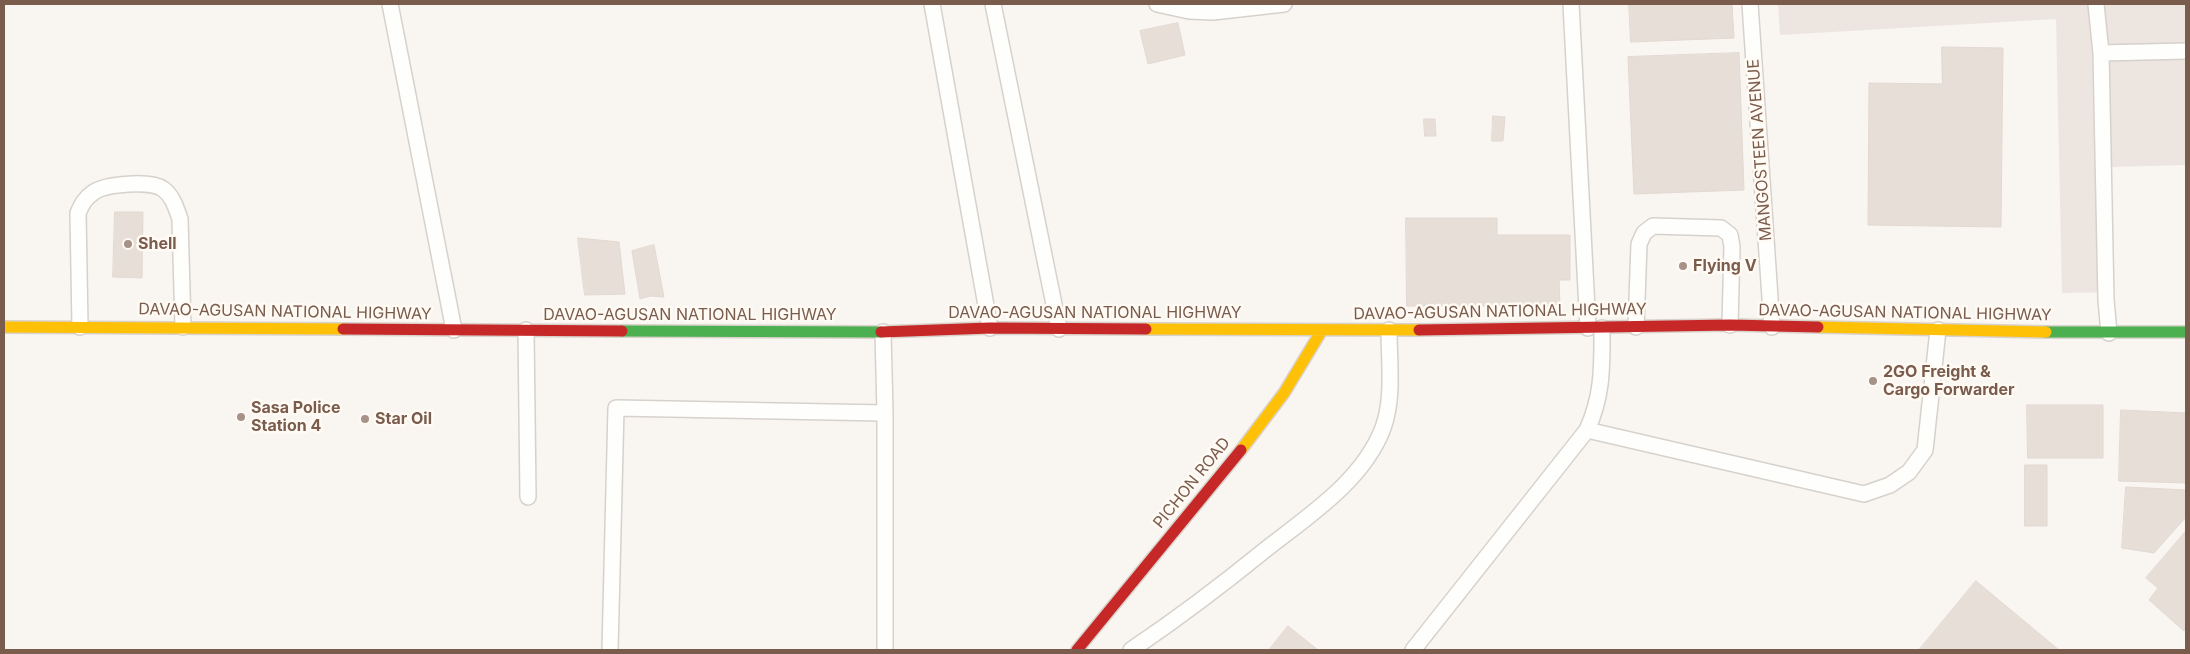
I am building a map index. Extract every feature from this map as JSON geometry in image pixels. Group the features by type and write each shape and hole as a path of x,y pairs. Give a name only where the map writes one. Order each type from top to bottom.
{"main road":[{"name":"DAVAO-AGUSAN NATIONAL HIGHWAY","path":"4,327 883,332 990,328 1389,330 1730,325 2109,333 2186,332"},
{"name":"PICHON ROAD","path":"1077,650 1256,431 1284,393 1322,330"}],"lane":[{"path":"390,4 454,330"},
{"path":"932,4 990,328"},
{"path":"993,4 1059,329"},
{"path":"1157,4 1189,10 1284,4"},
{"path":"1413,650 1587,430 1597,407 1602,367 1595,328 1571,4"},
{"name":"MANGOSTEEN AVENUE","path":"1750,4 1772,327"},
{"path":"2096,4 2101,53 2106,300 2109,333"},
{"path":"2101,53 2186,52"},
{"path":"80,327 78,213 84,200 96,191 112,185 149,184 162,188 175,202 180,219 183,327"},
{"path":"1636,327 1639,244 1644,232 1653,226 1720,228 1730,235 1732,247 1730,325"},
{"path":"526,330 528,497"},
{"path":"1131,650 1224,584 1324,504 1366,461 1383,428 1389,403 1389,330"},
{"path":"1587,430 1864,494 1890,486 1909,472 1925,450 1938,330"},
{"path":"883,332 885,650"},
{"path":"610,650 616,408 885,412"}],"shaded area":[{"path":"1778,4 2186,4 2186,165 2110,167 2112,292 2062,293 2056,19 1780,35"}],"building":[{"path":"1629,4 1732,4 1734,38 1631,42"},
{"path":"1178,23 1185,55 1148,64 1140,31"},
{"path":"1942,47 2003,48 2001,227 1868,225 1869,83 1942,84"},
{"path":"1739,53 1744,190 1634,194 1628,57"},
{"path":"1493,116 1505,117 1503,141 1492,141"},
{"path":"1424,119 1435,119 1436,136 1425,136"},
{"name":"Shell","path":"115,212 143,212 142,278 113,277"},
{"path":"1406,218 1497,218 1497,235 1570,235 1570,280 1559,280 1560,306 1407,306"},
{"path":"578,238 619,242 625,294 585,295"},
{"path":"654,245 664,297 650,296 640,299 632,251"},
{"path":"2027,405 2103,405 2103,458 2028,458"},
{"path":"2121,410 2186,413 2186,483 2119,481"},
{"path":"2025,465 2047,465 2047,526 2025,526"},
{"path":"2126,487 2186,490 2186,517 2154,553 2122,548"},
{"path":"2186,531 2186,629 2184,631 2149,600 2158,588 2146,578"},
{"path":"1976,581 2059,650 1919,650"},
{"path":"1288,626 1318,650 1269,650"}],"traffic: fast":[{"path":"622,331 881,332"},
{"path":"2046,332 2186,332"}],"traffic: slow":[{"path":"4,327 343,329"},
{"path":"1818,327 2046,332"},
{"path":"1146,329 1419,330"},
{"path":"1241,450 1284,393 1322,330"}],"traffic: jam":[{"path":"1419,330 1730,325 1818,327"},
{"path":"881,332 990,328 1146,329"},
{"path":"343,329 622,331"},
{"path":"1077,650 1241,450"}],"place":[{"name":"Shell","path":"128,244"},
{"name":"Flying V","path":"1683,266"},
{"name":"2GO Freight & Cargo Forwarder","path":"1873,381"},
{"name":"Sasa Police Station 4","path":"241,417"},
{"name":"Star Oil","path":"365,419"}]}
